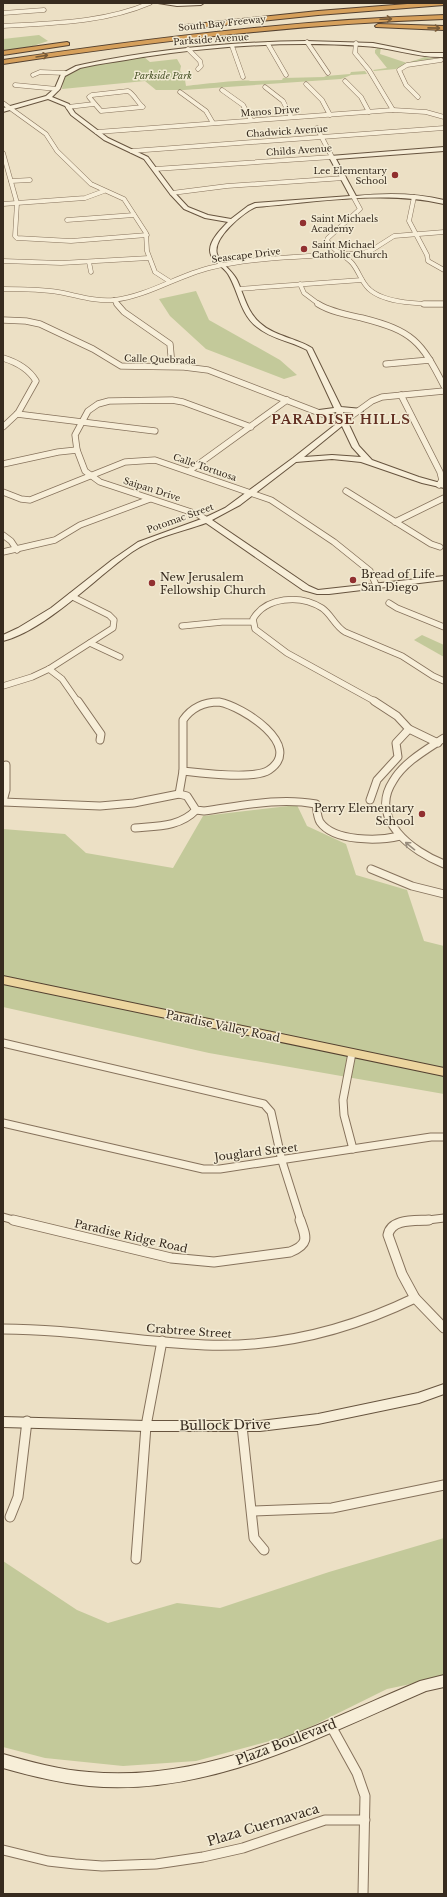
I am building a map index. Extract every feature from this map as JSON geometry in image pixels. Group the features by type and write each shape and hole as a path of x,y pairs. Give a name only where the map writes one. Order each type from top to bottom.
{"highway":[{"path":"250,20 318,12 443,3"},
{"name":"South Bay Freeway","path":"178,28 250,20 328,14 444,10"},
{"name":"South Bay Freeway","path":"3,62 137,41 263,27 339,21 444,17"},
{"path":"263,27 346,25 444,28"},
{"path":"3,53 71,43"}],"main road":[{"name":"Paradise Valley Road","path":"3,980 444,1072"}],"street":[{"path":"3,26 102,18 139,9 150,3"},
{"path":"161,3 201,3"},
{"path":"3,13 44,10"},
{"path":"307,42 328,73"},
{"name":"Parkside Avenue","path":"65,73 88,65 188,49 307,42 382,46 411,54 441,57"},
{"path":"268,44 286,76"},
{"path":"356,44 355,52 369,70 393,110"},
{"path":"232,46 243,78"},
{"path":"188,49 200,61 201,66 198,69"},
{"path":"418,97 414,96 400,76 399,70 406,65 441,57 444,64"},
{"path":"33,75 40,72 65,73"},
{"path":"3,110 12,109 48,97 57,89 60,79 65,73"},
{"path":"345,81 361,97 369,112"},
{"path":"306,84 322,100 330,115"},
{"path":"16,85 57,89"},
{"path":"265,87 282,101 291,117"},
{"path":"222,90 243,105 251,120"},
{"path":"126,91 132,93 137,102 143,107 136,109 103,111 99,110 94,104 90,96 126,91"},
{"path":"180,92 186,98 206,111 213,123"},
{"path":"48,97 60,101 68,107 73,114 106,139 146,158 172,193 192,212 207,217 233,221"},
{"path":"3,104 46,134 57,151 91,184 104,191 120,196 147,235 149,258 155,272 169,281"},
{"path":"68,107 94,104"},
{"name":"Manos Drive","path":"97,132 393,110 426,112 444,117"},
{"path":"317,128 360,209 327,240 329,246 342,254 352,263 362,280 373,292 387,297 417,303 444,304"},
{"name":"Chadwick Avenue","path":"132,151 444,128"},
{"name":"Childs Avenue","path":"155,169 444,149"},
{"path":"3,153 17,203 15,236 23,239 71,241 147,235"},
{"path":"172,193 226,186 344,178"},
{"path":"11,181 30,180"},
{"path":"3,204 85,198 104,191"},
{"path":"370,462 356,447 348,432 310,349 260,326 248,315 231,273 222,266 213,254 213,246 219,236 245,209 255,205 389,195 444,202"},
{"path":"414,197 408,220 427,255 428,261 444,270"},
{"path":"67,220 134,215"},
{"name":"Seascape Drive","path":"3,289 39,290 91,300 114,300 130,296 202,270 253,261 368,252 390,238 444,232"},
{"path":"3,261 89,262 149,258"},
{"path":"89,262 91,272"},
{"path":"238,289 362,280"},
{"path":"300,284 305,294 317,304 383,324 407,335 422,347 444,386"},
{"path":"114,300 124,312 170,344 172,366"},
{"name":"Calle Quebrada","path":"3,320 26,320 40,324 92,349 114,364 121,366 172,366 208,370 343,422"},
{"path":"3,358 10,360 31,374 36,381 12,421 3,427"},
{"path":"386,364 430,360"},
{"path":"343,422 378,398 444,391"},
{"path":"294,460 308,458 338,458 370,462 414,479 441,485 442,480 440,472 400,395"},
{"path":"82,422 90,409 105,402 122,399 160,399 183,402 251,427"},
{"path":"189,471 288,400"},
{"path":"319,412 338,409 359,411"},
{"path":"17,414 155,431"},
{"name":"Saipan Drive","path":"82,422 75,435 77,450 82,466 100,482 197,514 306,588 317,592 329,592 376,585"},
{"name":"Potomac Street","path":"3,638 34,623 130,550 149,539 207,520 219,514 250,493 343,422"},
{"path":"330,432 348,432"},
{"path":"3,464 30,460 54,452 77,450"},
{"name":"Calle Tortuosa","path":"3,492 20,499 30,500 125,462 149,459 155,460 271,500 334,542 370,571 376,585"},
{"path":"346,491 431,544 440,547"},
{"path":"395,522 444,498"},
{"path":"3,552 55,540 86,523 150,499"},
{"path":"3,535 11,541 17,550"},
{"path":"376,585 444,578"},
{"path":"3,686 32,677 49,669 113,628 114,623 109,615 71,596"},
{"path":"438,742 409,729 397,716 383,706 287,653 258,632 252,622 256,613 271,603 287,600 312,604 326,611 335,624 343,631 401,656 434,677 444,681"},
{"path":"389,603 397,608 444,627"},
{"path":"182,626 197,626 222,622 252,622"},
{"path":"90,643 120,657"},
{"path":"49,669 62,679 101,734 100,740"},
{"path":"179,794 183,771 183,720 186,714 201,704 215,702 233,706 273,735 279,747 280,757 274,767 262,773 225,776 183,771"},
{"path":"370,800 377,780 398,757 396,742 409,729"},
{"path":"444,738 400,771 389,787 387,812 393,826 400,836 418,852 444,864"},
{"path":"6,765 6,790 3,802 100,806 134,803 179,794 187,796 196,810"},
{"path":"196,810 204,811 276,803 306,802 316,804 320,821 324,826 334,832 373,839 385,839 400,836"},
{"path":"135,828 177,823 191,817 196,810"},
{"path":"371,868 412,886 444,894"},
{"path":"3,1043 257,1102 266,1106 271,1112 282,1161"},
{"path":"352,1053 343,1100 344,1114 353,1149"},
{"name":"Jouglard Street","path":"3,1123 204,1169 220,1169 282,1161 444,1136"},
{"name":"Paradise Ridge Road","path":"3,1217 171,1258 192,1261 234,1260 290,1252 303,1246 306,1237 282,1161"},
{"path":"444,1218 396,1223 389,1230 388,1235 402,1274 415,1298 444,1328"},
{"name":"Crabtree Street","path":"3,1329 34,1329 222,1345 258,1344 293,1339 354,1324 383,1314 415,1298"},
{"path":"136,1559 146,1426 162,1341"},
{"name":"Bullock Drive","path":"3,1422 146,1426 242,1426 318,1419 419,1398 444,1389"},
{"path":"10,1517 18,1497 27,1422"},
{"path":"242,1426 254,1538 264,1550"},
{"path":"252,1511 332,1508 444,1484"},
{"name":"Plaza Boulevard","path":"3,1761 51,1774 101,1780 135,1779 197,1772 247,1760 332,1726 367,1709 418,1688 444,1681"},
{"path":"332,1726 357,1773 365,1796 364,1894"},
{"name":"Plaza Cuernavaca","path":"3,1850 48,1861 75,1864 116,1866 156,1864 203,1857 243,1848 325,1820 365,1820"}],"green space":[{"path":"39,35 48,41 33,46 3,51 3,39"},
{"path":"381,47 380,54 407,63 425,57 436,59 406,64 396,69 374,71 373,70 387,68 375,53 375,50"},
{"name":"Parkside Park","path":"144,57 150,62 177,59 181,66 180,71 184,74 186,86 220,82 324,77 365,71 367,74 351,75 341,79 184,90 156,90 145,81 62,89 64,76 77,69"},
{"path":"196,291 209,320 280,360 297,375 284,379 206,349 170,316 159,299"},
{"path":"422,635 444,645 444,657 414,640"},
{"path":"297,805 307,826 346,844 356,875 407,890 424,941 444,946 444,1094 209,1053 3,1007 3,829 65,834 86,853 173,868 203,816"},
{"path":"444,1538 444,1677 387,1689 296,1734 196,1761 123,1766 45,1758 3,1747 3,1561 77,1610 108,1623 177,1603 220,1608 329,1572"}],"place":[{"name":"Lee Elementary School","path":"395,175"},
{"name":"Saint Michaels Academy","path":"303,223"},
{"name":"Saint Michael Catholic Church","path":"304,249"},
{"name":"Bread of Life San Diego","path":"353,580"},
{"name":"New Jerusalem Fellowship Church","path":"152,583"},
{"name":"Perry Elementary School","path":"422,814"}],"district":[{"name":"PARADISE HILLS","path":"341,419"}]}
